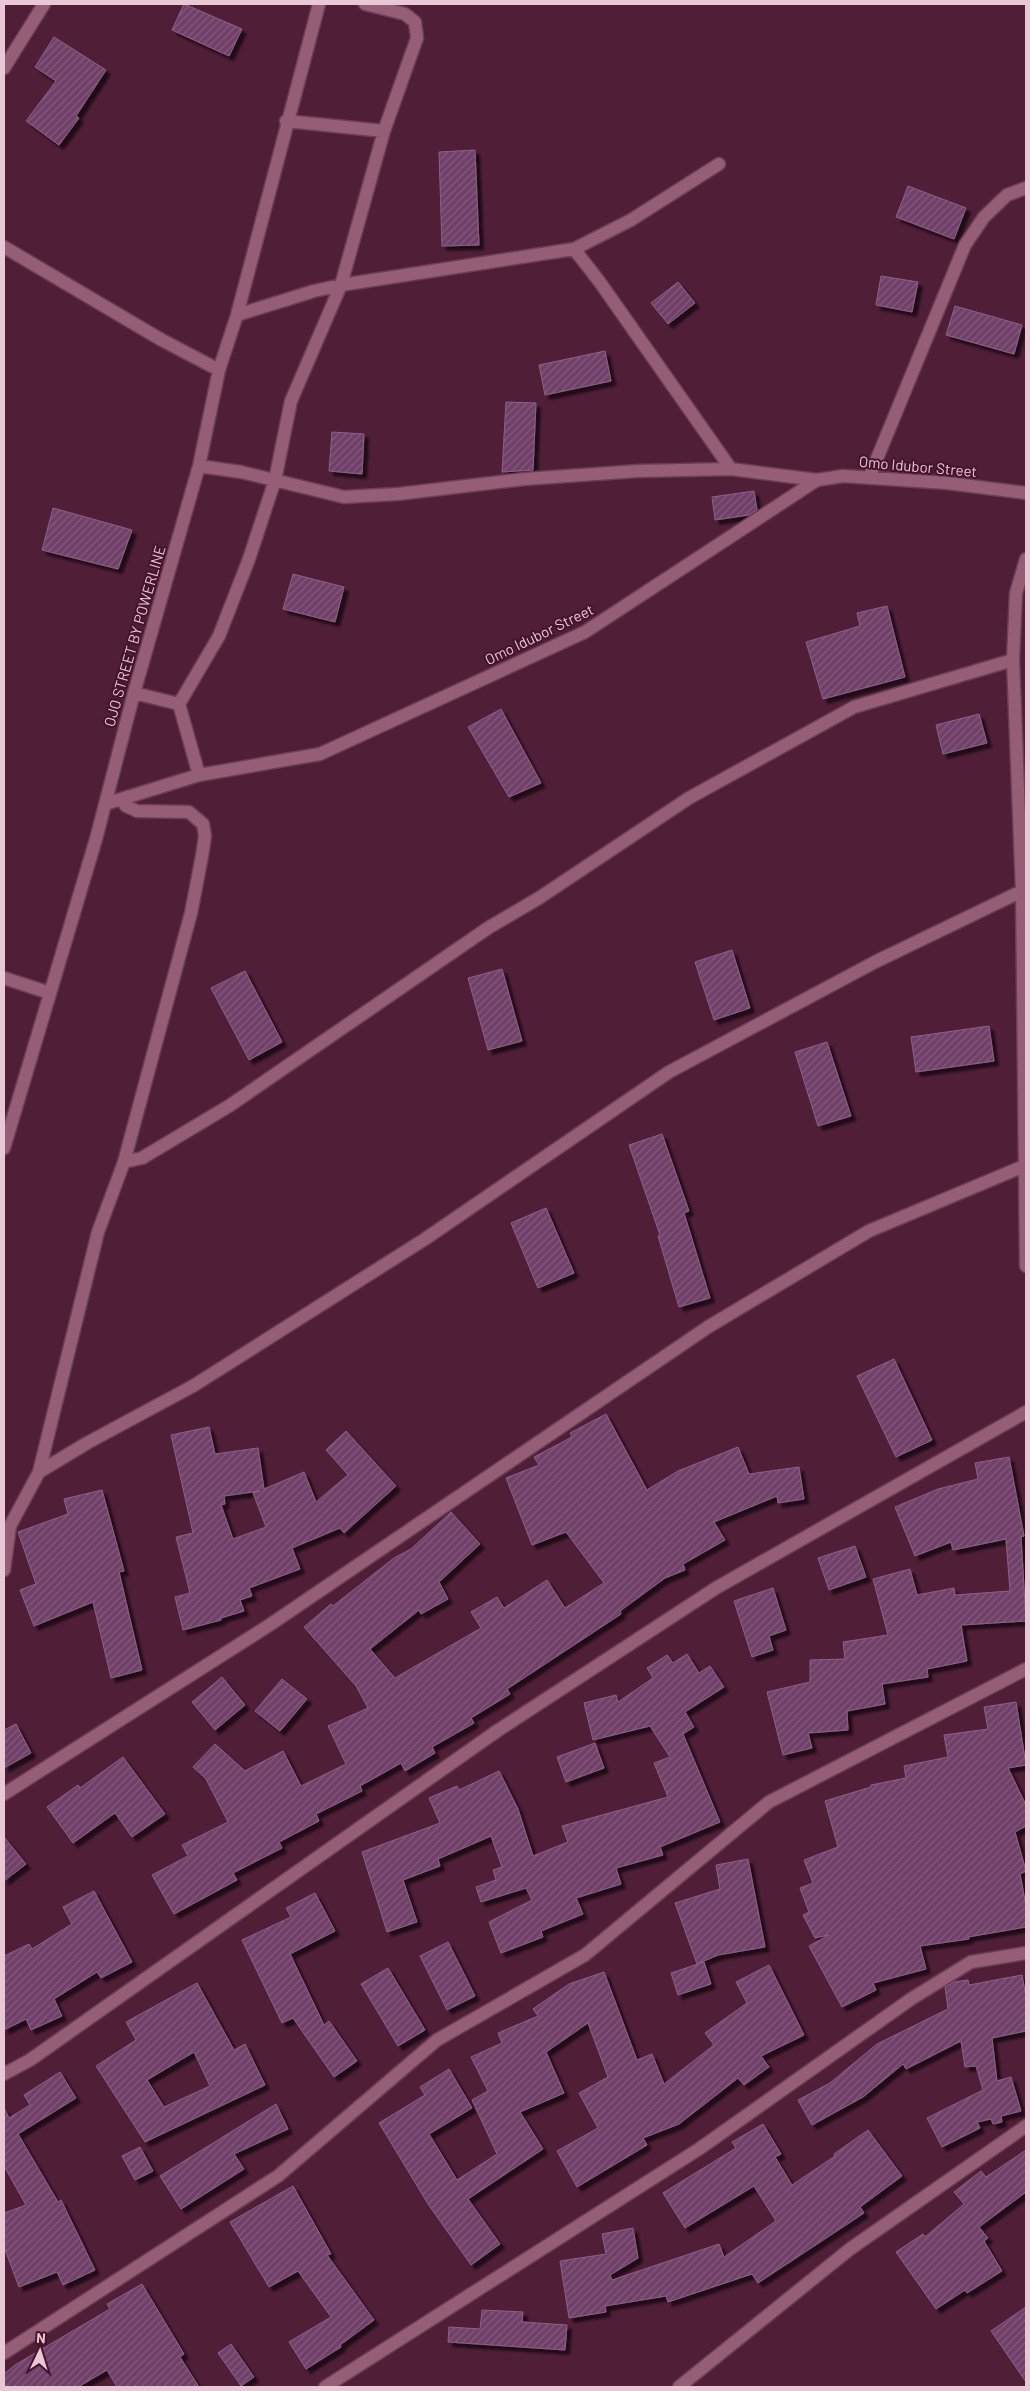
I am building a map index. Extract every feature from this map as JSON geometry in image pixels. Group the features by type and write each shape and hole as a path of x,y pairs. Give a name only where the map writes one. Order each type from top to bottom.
{"street":[{"path":"4,68 44,4"},
{"name":"OJO STREET BY POWERLINE","path":"4,1148 105,804 198,466 220,370 237,314 286,121 319,4"},
{"path":"200,775 178,704 219,636 249,559 274,480 291,401 341,285 384,131 417,38 415,22 405,14 365,4"},
{"path":"286,121 384,131"},
{"path":"237,314 341,285 574,249 631,220 719,164"},
{"path":"869,478 966,245 984,218 1007,194 1026,188"},
{"path":"4,247 160,339 220,370"},
{"path":"574,249 599,281 731,469"},
{"path":"198,466 274,480 344,497 398,494 534,479 638,471 731,469 817,480"},
{"name":"Omo Idubor Street","path":"105,804 200,775 320,754 585,632 817,480 843,476 947,483 1026,492"},
{"path":"1026,559 1016,593 1013,660 1022,891 1026,1266"},
{"path":"124,1162 142,1158 229,1106 488,928 539,898 689,798 854,707 1013,660"},
{"path":"134,693 178,704"},
{"path":"4,1570 10,1526 40,1472 98,1232 124,1162 190,912 205,836 203,824 188,812 137,811 126,806 122,799"},
{"path":"40,1472 193,1386 425,1239 669,1072 876,962 1022,891"},
{"path":"4,978 50,993"},
{"path":"4,1794 271,1624 708,1327 869,1231 1024,1166"},
{"path":"4,2074 30,2060 497,1731 716,1588 1026,1412"},
{"path":"4,2353 278,2176 437,2040 585,1955 769,1802 1026,1669"},
{"path":"325,2387 699,2149 912,2000 971,1962 1026,1953"},
{"path":"679,2387 850,2249 1026,2126"}],"building":[{"path":"184,4 242,29 229,56 172,30"},
{"path":"54,37 106,70 76,116 79,118 59,145 26,121 56,81 35,67"},
{"path":"475,150 479,245 442,246 439,152"},
{"path":"908,186 966,208 954,239 896,217"},
{"path":"881,276 918,282 912,312 876,305"},
{"path":"678,282 695,303 668,324 651,303"},
{"path":"955,306 1022,325 1014,354 946,335"},
{"path":"605,351 611,381 545,395 539,365"},
{"path":"506,402 536,403 533,470 502,472"},
{"path":"332,432 364,434 362,474 329,471"},
{"path":"754,491 757,510 749,515 715,520 712,497"},
{"path":"53,508 132,530 118,569 42,550"},
{"path":"293,574 344,587 335,622 283,609"},
{"path":"887,606 905,677 823,699 806,642 860,626 857,613"},
{"path":"501,709 541,783 509,797 468,727"},
{"path":"979,714 987,743 943,754 936,725"},
{"path":"732,950 750,1008 714,1020 695,962"},
{"path":"502,969 522,1041 488,1050 468,978"},
{"path":"245,971 282,1042 249,1060 211,988"},
{"path":"989,1026 994,1061 916,1072 911,1037"},
{"path":"827,1042 851,1116 818,1126 795,1052"},
{"path":"662,1134 689,1211 684,1213 710,1298 679,1307 658,1236 660,1235 629,1145"},
{"path":"546,1208 574,1273 538,1288 511,1223"},
{"path":"894,1359 932,1440 896,1457 857,1376"},
{"path":"606,1414 647,1490 678,1471 738,1447 749,1474 799,1467 804,1499 778,1503 777,1496 714,1522 725,1540 683,1564 685,1570 665,1578 620,1611 621,1614 507,1689 510,1694 471,1718 474,1723 432,1747 435,1753 405,1771 401,1763 360,1786 362,1791 316,1814 319,1821 279,1842 282,1848 233,1873 237,1880 174,1914 152,1875 188,1856 182,1845 228,1822 206,1779 193,1767 215,1744 245,1771 283,1751 301,1786 346,1764 328,1726 368,1708 356,1686 304,1627 331,1604 333,1606 394,1558 411,1549 451,1512 480,1544 439,1582 448,1599 421,1614 419,1610 370,1649 395,1678 481,1628 471,1612 497,1597 504,1608 547,1580 565,1608 604,1583 566,1532 532,1545 506,1478 539,1465 534,1457 572,1437 570,1433"},
{"path":"209,1427 215,1454 258,1448 264,1489 304,1472 316,1502 348,1475 326,1450 346,1431 396,1486 344,1533 340,1528 292,1548 300,1569 249,1588 252,1596 240,1600 244,1611 221,1618 221,1620 183,1630 175,1597 190,1593 176,1537 193,1533 171,1435","holes":["260,1491 253,1493 266,1527 233,1539 221,1505 225,1504 224,1496"]},
{"path":"1009,1457 1024,1536 1021,1537 1026,1621 961,1625 967,1661 927,1669 928,1677 882,1684 885,1704 847,1711 848,1730 808,1733 812,1748 783,1755 767,1692 810,1682 810,1660 845,1659 843,1642 888,1635 873,1579 910,1569 917,1595 954,1588 955,1595 1010,1591 1006,1539 953,1550 951,1542 915,1556 895,1507 938,1489 978,1479 975,1463"},
{"path":"102,1490 124,1571 119,1572 142,1670 111,1678 93,1602 34,1626 20,1590 36,1584 18,1532 68,1514 64,1499"},
{"path":"855,1546 866,1577 829,1590 818,1558"},
{"path":"773,1588 786,1630 769,1636 773,1650 752,1657 734,1601"},
{"path":"687,1654 699,1673 710,1666 724,1687 685,1712 694,1727 683,1734 720,1822 660,1847 663,1855 616,1868 621,1884 576,1898 583,1914 541,1931 543,1937 501,1953 489,1922 532,1900 526,1888 481,1902 476,1887 496,1880 493,1870 502,1867 491,1836 438,1859 440,1866 403,1880 417,1922 387,1932 362,1852 440,1823 429,1798 457,1786 459,1790 499,1771 518,1809 533,1856 568,1842 562,1826 668,1797 654,1763 670,1757 650,1726 593,1740 584,1703 616,1695 618,1702 653,1678 647,1668 667,1655 673,1663"},
{"path":"222,1677 245,1705 215,1730 192,1702"},
{"path":"282,1679 307,1699 280,1731 255,1711"},
{"path":"1016,1702 1026,1765 1008,1768 1026,1805 1026,1826 1015,1832 1026,1871 1020,1874 1026,1906 1026,1927 968,1937 969,1939 920,1946 926,1969 873,1983 876,1990 842,2007 809,1946 829,1935 815,1938 803,1915 809,1912 800,1888 813,1883 804,1860 838,1847 825,1801 871,1787 871,1785 906,1778 904,1766 948,1757 944,1735 988,1729 984,1707"},
{"path":"16,1724 31,1753 4,1768 4,1730"},
{"path":"595,1743 604,1768 566,1782 557,1757"},
{"path":"123,1757 165,1814 132,1837 115,1813 73,1843 47,1807 78,1785 80,1788"},
{"path":"4,1837 26,1864 4,1881"},
{"path":"748,1859 765,1947 718,1955 697,1964 675,1903 720,1889 716,1865"},
{"path":"94,1891 132,1962 101,1978 97,1972 54,1999 62,2016 31,2030 26,2019 4,2030 4,1956 29,1944 32,1949 72,1924 63,1907"},
{"path":"315,1893 335,1931 290,1954 324,2025 329,2021 357,2061 334,2077 293,2018 282,2023 242,1940 291,1917 286,1908"},
{"path":"448,1942 475,1996 447,2010 420,1956"},
{"path":"704,1962 711,1984 678,1995 671,1973"},
{"path":"769,1965 804,2035 761,2056 769,2067 744,2085 738,2078 679,2124 643,2138 647,2145 577,2187 557,2151 598,2128 579,2093 608,2077 588,2023 546,2052 564,2093 520,2112 543,2149 468,2199 500,2244 471,2265 428,2204 379,2123 425,2095 420,2087 449,2069 472,2108 429,2134 457,2180 497,2154 472,2100 488,2091 471,2057 502,2043 498,2033 538,2016 533,2009 569,1984 604,1972 637,2060 652,2054 664,2084 714,2045 705,2033 747,2003 736,1982"},
{"path":"388,1968 425,2030 398,2046 361,1984"},
{"path":"1022,1975 1026,1997 1026,2031 992,2038 997,2081 1011,2077 1021,2111 1001,2116 1002,2122 993,2124 991,2119 977,2122 980,2128 942,2147 927,2118 983,2090 976,2066 965,2067 961,2041 906,2069 903,2064 863,2097 812,2125 798,2100 830,2083 877,2044 948,2009 945,1987 954,1982 968,1980 969,1985"},
{"path":"197,1983 234,2050 245,2044 265,2085 145,2142 96,2066 136,2040 126,2022","holes":["194,2052 210,2086 164,2107 147,2080"]},
{"path":"60,2072 76,2098 18,2134 58,2202 61,2200 95,2270 63,2285 57,2272 19,2287 4,2247 4,2213 26,2205 4,2166 4,2108 9,2118 30,2105 24,2095"},
{"path":"276,2104 288,2129 234,2154 244,2169 181,2209 160,2176"},
{"path":"763,2124 781,2154 775,2157 792,2185 835,2156 834,2154 868,2130 902,2176 860,2207 864,2213 758,2283 752,2274 668,2302 666,2296 605,2306 606,2312 569,2318 560,2261 606,2254 602,2234 633,2228 638,2258 610,2275 612,2280 719,2244 724,2257 776,2221 754,2186 685,2228 663,2193 736,2148 732,2142"},
{"path":"140,2147 153,2171 135,2180 122,2156"},
{"path":"1026,2150 1026,2192 979,2227 988,2238 984,2241 1002,2271 967,2293 965,2290 936,2309 896,2252 923,2234 925,2237 964,2204 954,2192 981,2171 986,2177"},
{"path":"293,2186 331,2254 327,2255 374,2320 340,2345 341,2347 306,2369 289,2342 331,2317 298,2271 269,2287 230,2222"},
{"path":"142,2284 184,2354 180,2357 199,2387 117,2387 107,2370 78,2387 4,2387 4,2374 15,2365 110,2309 107,2304"},
{"path":"1026,2307 1026,2382 991,2331"},
{"path":"482,2310 523,2312 522,2322 567,2325 565,2350 448,2342 449,2327 480,2329"},
{"path":"231,2344 254,2377 241,2386 218,2353"}]}
